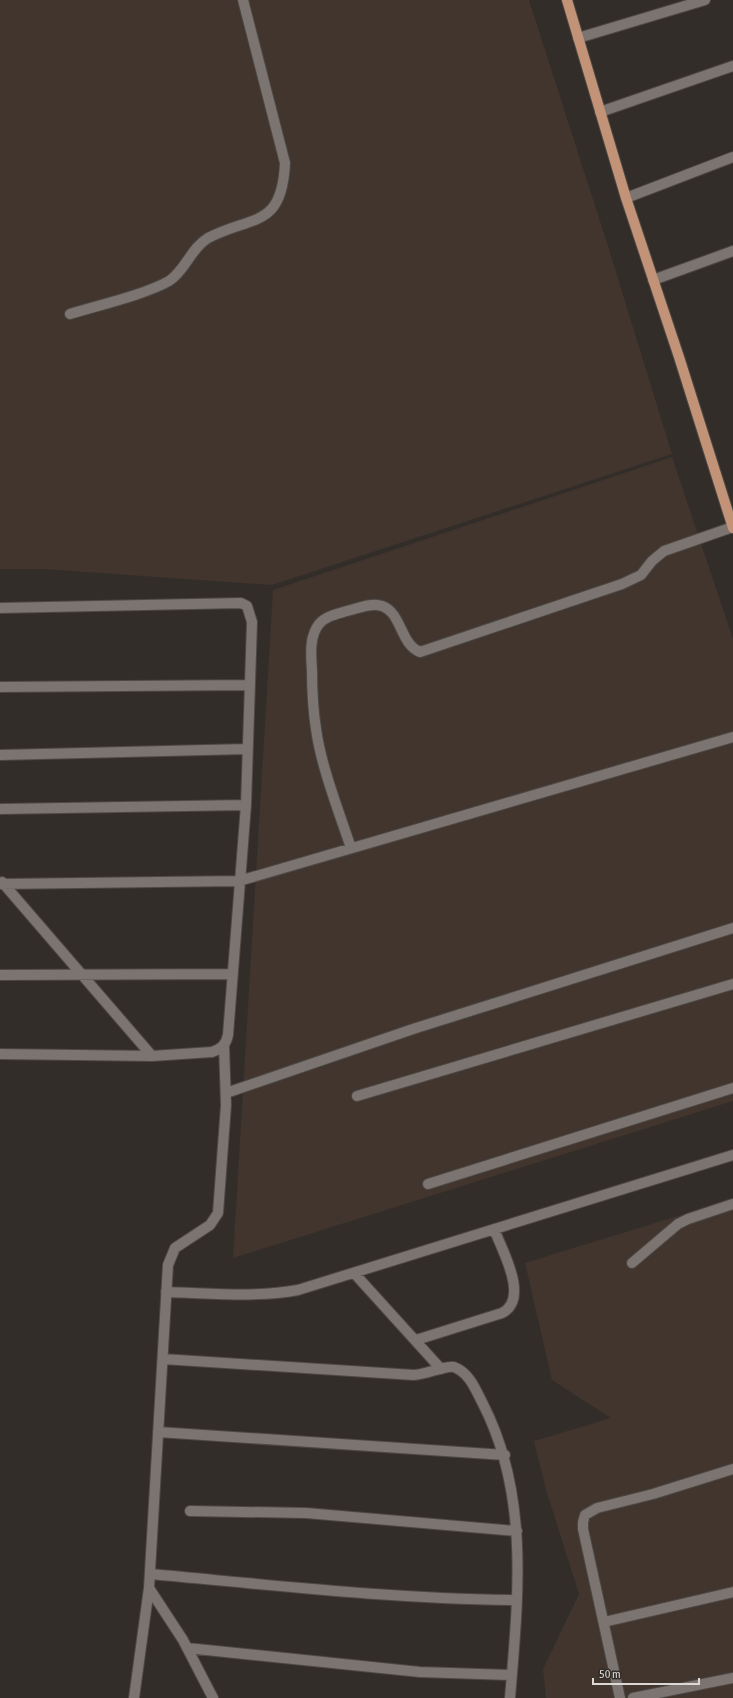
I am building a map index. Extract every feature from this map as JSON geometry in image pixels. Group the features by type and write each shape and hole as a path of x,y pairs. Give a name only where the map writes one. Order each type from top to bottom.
{"main road":[{"path":"567,0 626,198 733,528"}],"street":[{"path":"70,314 137,293 170,280 207,239 262,218 280,196 283,187 285,163 243,0"},
{"path":"578,38 705,0"},
{"path":"600,112 733,66"},
{"path":"626,198 733,157"},
{"path":"653,280 733,251"},
{"path":"351,848 328,779 316,730 311,647 314,633 320,624 327,618 373,604 383,606 391,612 413,649 420,652 622,584 641,575 652,561 664,551 733,528"},
{"path":"0,608 240,603 247,606 252,622 246,805 228,1035 224,1045 220,1050 212,1052 152,1056 0,1054"},
{"path":"0,687 249,685"},
{"path":"1,882 239,881 733,737"},
{"path":"0,755 247,749"},
{"path":"0,809 246,805"},
{"path":"1,882 83,974 152,1056"},
{"path":"226,1093 413,1029 733,928"},
{"path":"0,975 233,974"},
{"path":"357,1096 733,984"},
{"path":"134,1698 149,1588 168,1266 175,1248 210,1225 218,1213 226,1093 224,1045"},
{"path":"428,1184 733,1088"},
{"path":"166,1292 278,1294 323,1284 733,1155"},
{"path":"632,1262 678,1224 733,1204"},
{"path":"416,1340 502,1313 512,1305 515,1290 512,1277 494,1229"},
{"path":"354,1273 442,1369"},
{"path":"163,1359 414,1375 430,1373 453,1366 461,1370 472,1382 494,1426 504,1455 514,1496 517,1531 517,1600 510,1698"},
{"path":"158,1432 504,1455"},
{"path":"620,1698 583,1529 585,1515 597,1508 653,1494 733,1470"},
{"path":"190,1511 306,1513 517,1531"},
{"path":"150,1574 331,1591 466,1599 517,1600"},
{"path":"149,1588 187,1648 213,1698"},
{"path":"604,1622 733,1592"},
{"path":"187,1648 420,1672 512,1675"},
{"path":"633,1698 733,1678"}],"shaded area":[{"path":"0,0 529,0 608,246 672,454 272,585 43,569 0,569"},
{"path":"672,457 733,639 733,1101 233,1258 273,590"},
{"path":"733,1199 733,1698 546,1698 543,1669 579,1594 547,1493 534,1441 611,1418 552,1380 525,1263"}]}
